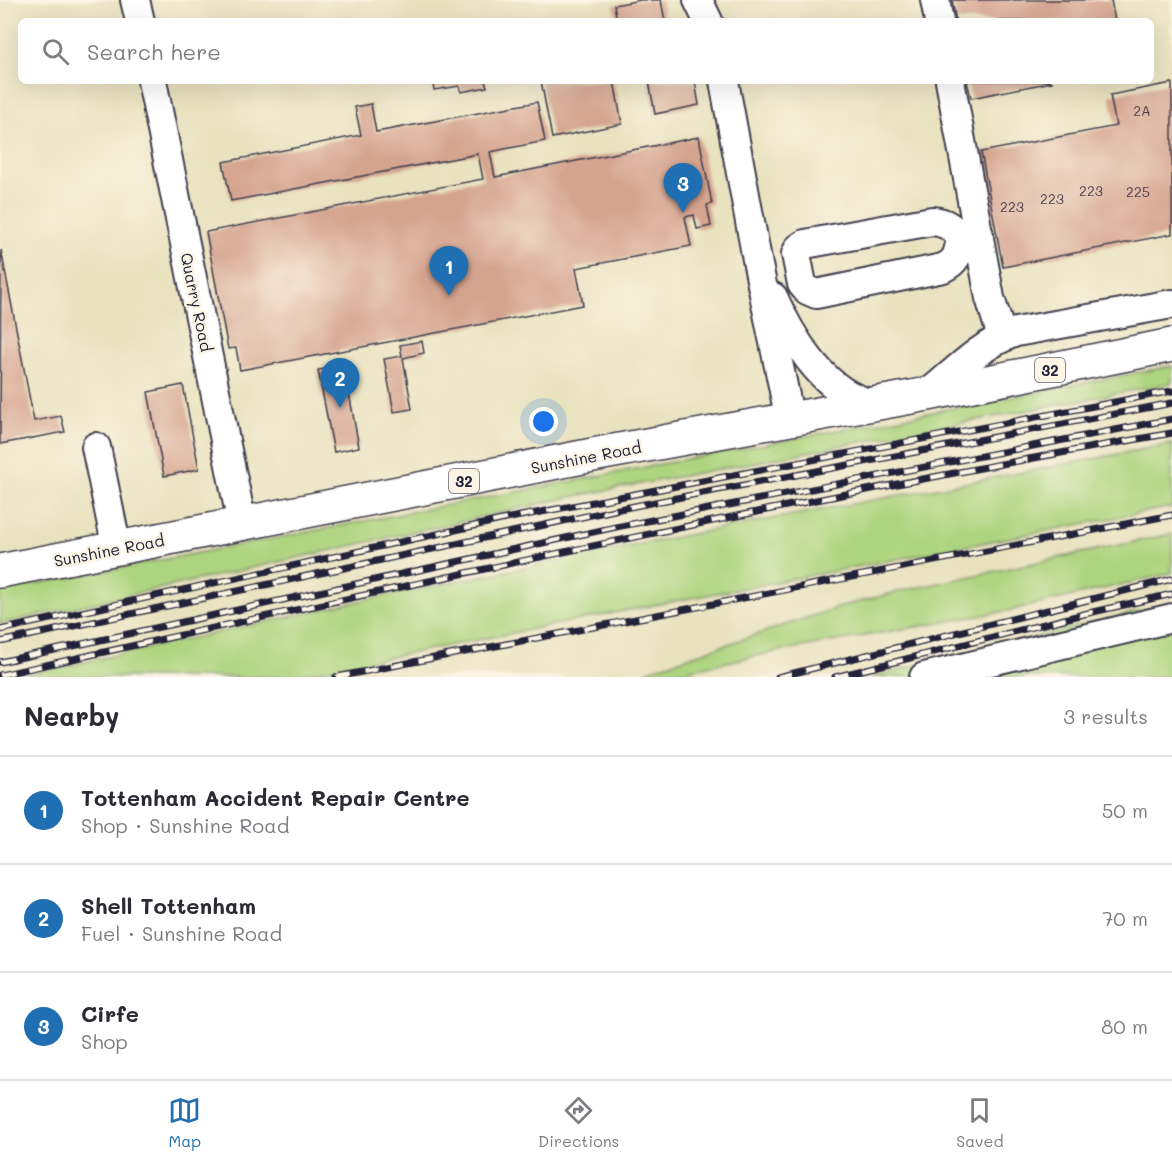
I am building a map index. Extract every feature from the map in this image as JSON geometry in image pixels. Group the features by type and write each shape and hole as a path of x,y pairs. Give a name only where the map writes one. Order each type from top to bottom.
{"main road":[{"name":"Sunshine Road","path":"0,572 603,453 882,403 1172,345"}],"street":[{"path":"135,0 139,18"},
{"path":"698,0 707,18"},
{"path":"935,0 938,18"},
{"name":"Quarry Road","path":"153,84 242,524"},
{"path":"725,84 790,420"},
{"path":"950,84 970,237 1002,337"},
{"path":"932,221 942,222 970,237 952,263 943,268 816,294 807,290 802,284 796,254 805,244 932,221"},
{"path":"758,265 774,301 803,350 821,373 850,395 865,401 882,403"},
{"path":"928,394 974,354 1002,337 1028,330 1172,304"},
{"path":"96,447 117,549"},
{"path":"924,677 1172,618"}],"green space":[{"path":"1172,366 1172,383 566,498 0,624 0,591"},
{"path":"1172,444 1172,507 290,677 17,677 382,596 692,534"},
{"path":"1172,534 1172,573 1012,610 647,677 646,671 843,606 901,591"},
{"path":"1172,603 1172,677 870,677"}],"building":[{"path":"641,0 661,0 664,18 616,18 614,5"},
{"path":"952,0 1111,0 1114,18 955,18"},
{"path":"1172,83 1172,234 1003,267 981,152 1116,126 1110,95"},
{"path":"433,84 486,84 487,87 461,92 459,86 434,90"},
{"path":"542,84 615,84 622,124 552,138"},
{"path":"650,84 696,84 699,105 655,114"},
{"path":"968,84 1042,84 971,98"},
{"path":"537,102 545,141 490,152 495,177 699,137 712,204 707,205 711,226 697,229 694,215 685,217 691,246 576,268 583,305 240,370 236,348 228,349 206,232 483,179 478,154 231,201 223,162 361,135 355,107 371,104 376,132"},
{"path":"1,250 34,421 61,416 65,432 0,444"},
{"path":"422,341 424,353 403,358 412,409 394,412 384,359 402,356 400,345"},
{"path":"344,366 359,447 334,452 318,370"},
{"path":"183,385 199,469 164,476 148,392"}],"railway":[{"path":"0,630 510,518 1172,391"},
{"path":"0,642 619,509 1172,403"},
{"path":"0,662 616,527 1172,419"},
{"path":"0,675 731,517 1172,433"},
{"path":"336,677 1172,515"},
{"path":"778,677 1172,579"},
{"path":"835,677 1172,594"}],"place":[{"name":"Cirfe","path":"683,213"},
{"name":"Tottenham Accident Repair Centre","path":"449,296"},
{"name":"Shell Tottenham","path":"340,408"}]}
